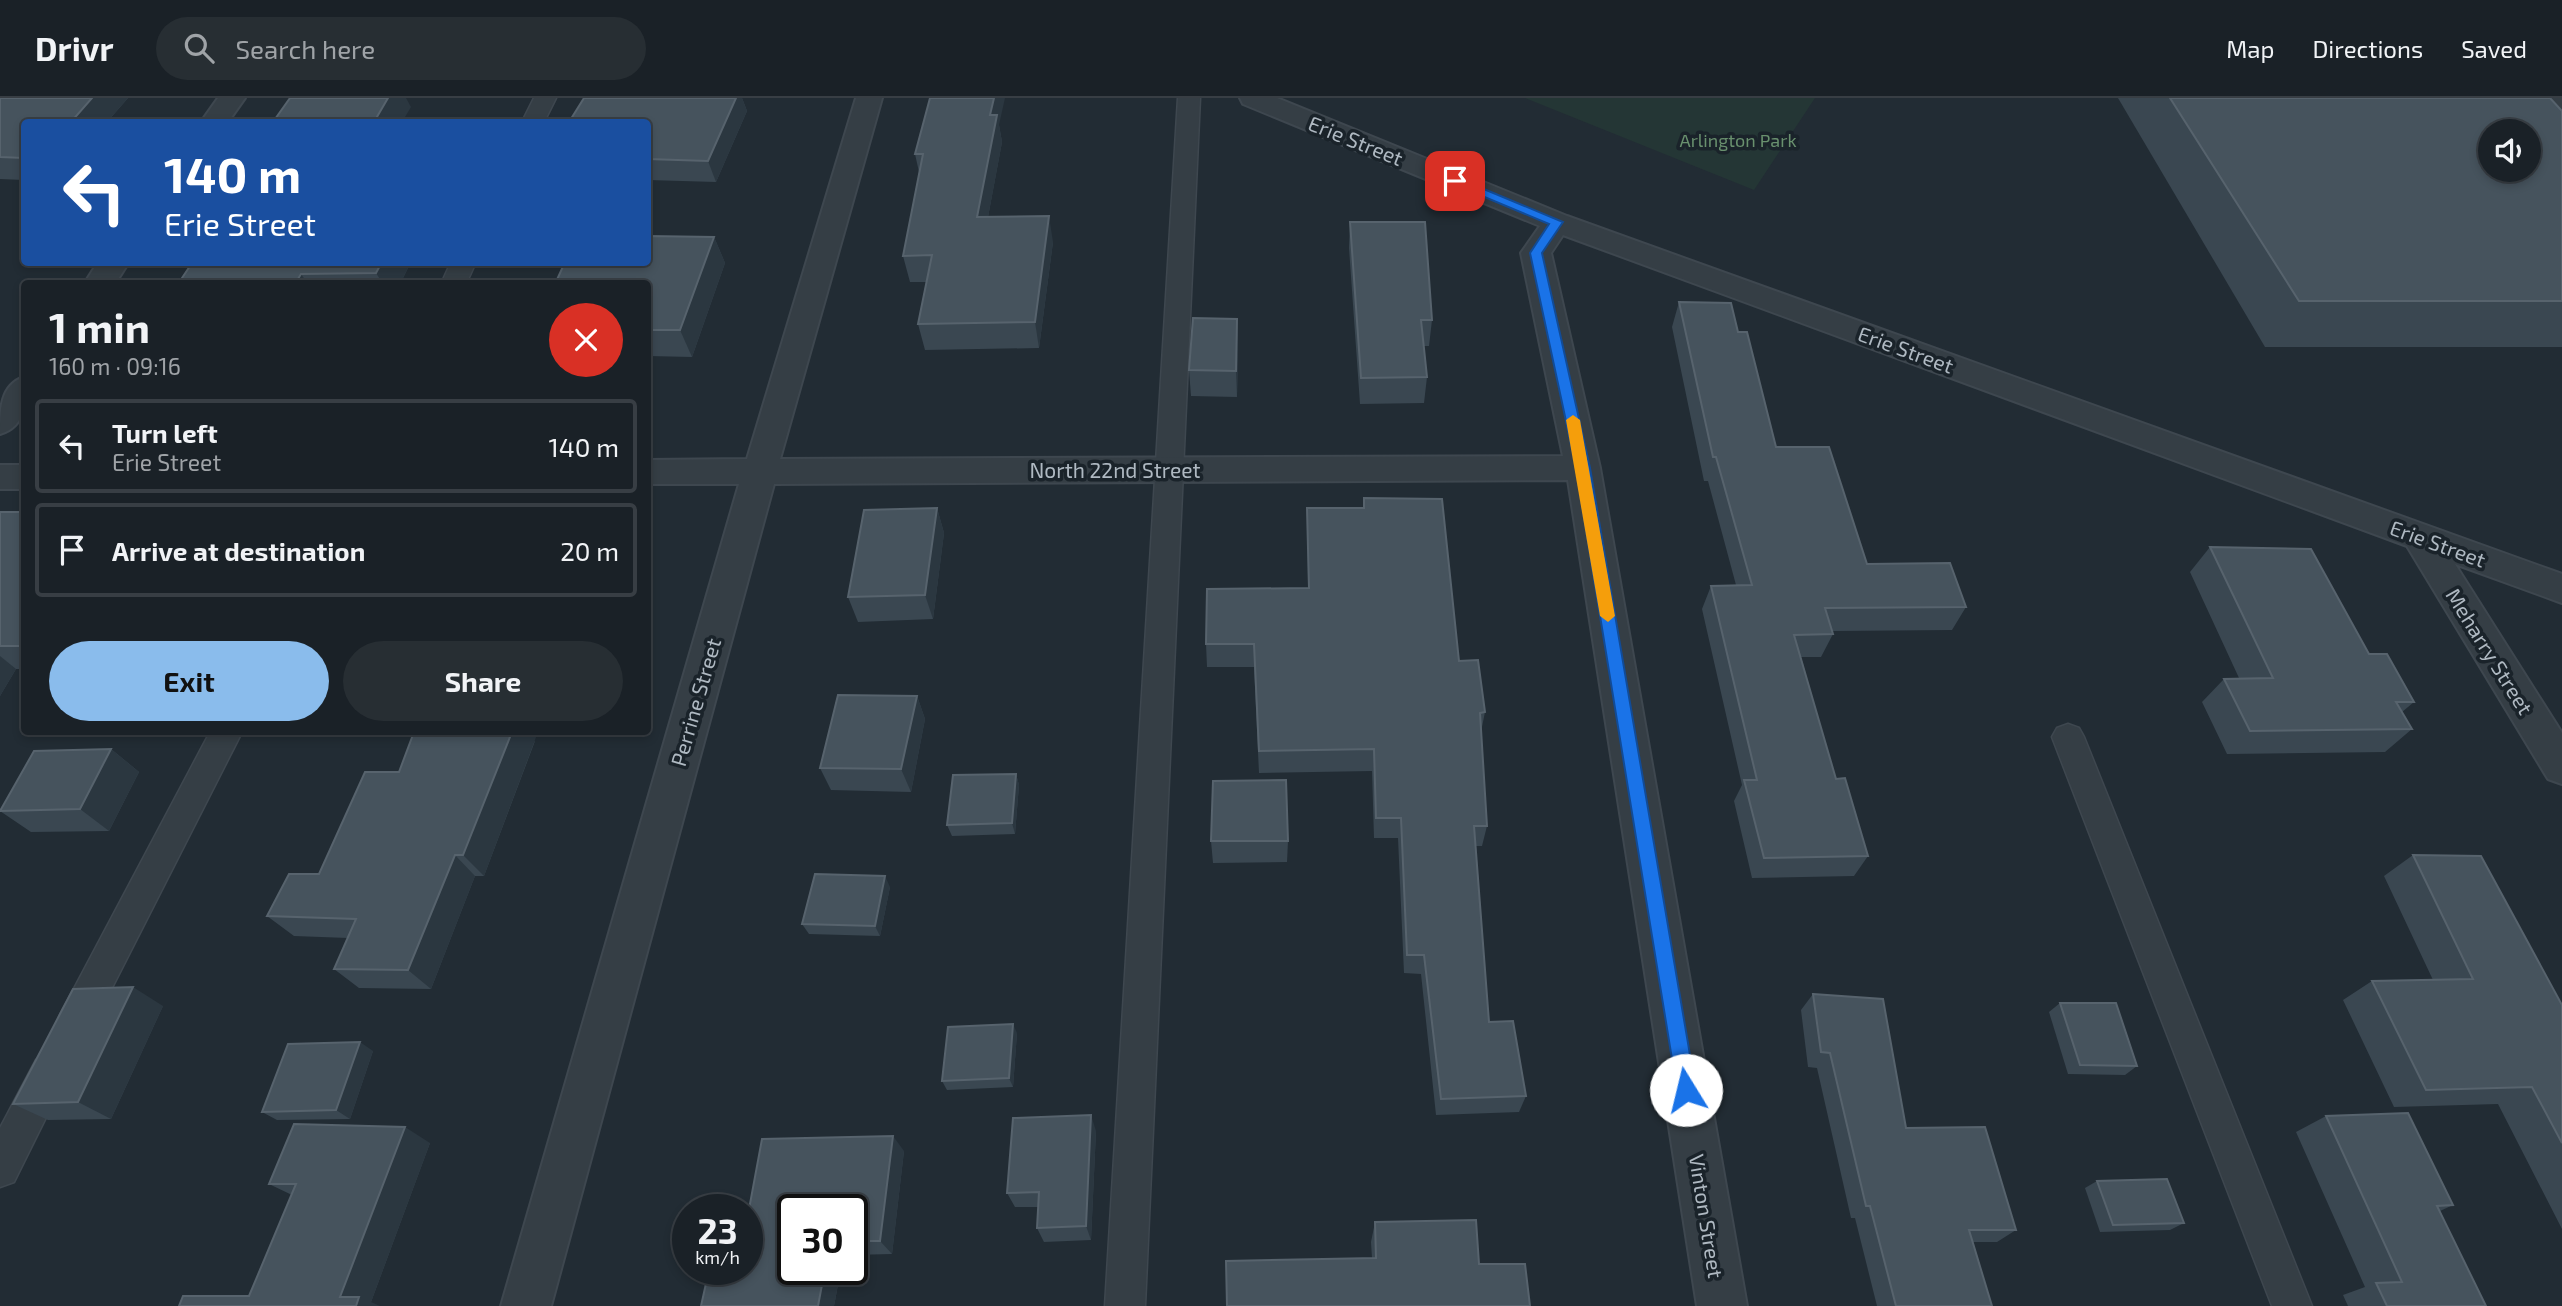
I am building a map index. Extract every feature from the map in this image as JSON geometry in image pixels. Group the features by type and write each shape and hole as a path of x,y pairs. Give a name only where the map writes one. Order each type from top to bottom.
{"street":[{"path":"216,119 232,98"},
{"name":"Perrine Street","path":"526,1306 760,471 869,98"},
{"name":"Erie Street","path":"1253,98 1556,222 2562,589"},
{"name":"Vinton Street","path":"1556,222 1536,253 1583,468 1722,1306"},
{"path":"0,422 21,392"},
{"name":"North 22nd Street","path":"651,472 1583,468"},
{"path":"0,477 21,477"},
{"name":"Meharry Street","path":"2418,536 2562,767"}],"lane":[{"path":"534,119 545,98"},
{"path":"1125,1306 1189,98"},
{"path":"2551,98 2562,110"},
{"path":"0,1168 224,735"},
{"path":"2068,737 2292,1306"}],"green space":[{"name":"Arlington Park","path":"1525,98 1815,98 1754,190"}],"building":[{"path":"0,98 92,98 74,119 21,119 21,158 0,157"},
{"path":"290,98 388,98 376,119 275,119"},
{"path":"584,98 736,98 708,161 651,159 651,119 571,119"},
{"path":"930,98 994,98 990,115 997,115 977,217 1049,216 1035,322 918,324 932,255 903,256 923,154 915,154"},
{"path":"2170,98 2550,98 2562,111 2562,301 2299,301"},
{"path":"1350,222 1425,222 1432,320 1421,320 1427,377 1361,378"},
{"path":"651,236 714,237 680,330 651,330 651,280 557,280 563,266 651,266"},
{"path":"190,266 380,266 376,273 301,274 297,280 181,280"},
{"path":"1679,302 1731,303 1738,332 1747,332 1776,447 1829,447 1867,564 1950,563 1966,607 1825,608 1833,634 1794,635 1836,779 1845,778 1868,856 1764,858 1744,780 1757,780 1711,586 1752,585 1716,457 1713,457"},
{"path":"1193,318 1237,319 1236,371 1189,370"},
{"path":"1364,498 1442,499 1459,661 1478,660 1485,712 1480,713 1487,826 1474,826 1489,1022 1513,1021 1526,1096 1441,1099 1424,955 1407,955 1401,818 1376,818 1374,749 1259,751 1254,644 1206,644 1207,589 1309,588 1307,508 1364,508"},
{"path":"937,508 925,595 848,597 864,510"},
{"path":"0,512 21,512 21,646 0,646"},
{"path":"2210,547 2311,549 2369,654 2387,654 2414,702 2396,702 2412,729 2250,731 2224,679 2273,678"},
{"path":"838,695 917,696 901,769 820,768"},
{"path":"413,735 511,735 463,855 455,855 408,970 334,969 356,919 267,916 289,874 319,874 365,772 399,772"},
{"path":"111,749 80,809 0,811 34,751"},
{"path":"1016,774 1012,823 947,825 953,775"},
{"path":"1286,780 1288,841 1211,841 1213,781"},
{"path":"2413,855 2481,856 2562,1005 2562,1143 2532,1087 2426,1090 2372,981 2473,979"},
{"path":"815,874 885,876 875,926 802,924"},
{"path":"133,987 78,1102 13,1104 73,989"},
{"path":"1813,994 1883,999 1906,1128 1985,1127 2016,1230 1969,1230 1992,1306 1896,1306 1870,1206 1866,1206 1830,1053 1821,1052"},
{"path":"2060,1003 2116,1003 2137,1066 2080,1065"},
{"path":"1013,1024 1009,1078 942,1081 948,1027"},
{"path":"360,1042 336,1110 262,1112 288,1044"},
{"path":"2408,1113 2453,1205 2437,1206 2486,1306 2387,1306 2376,1283 2402,1282 2326,1116"},
{"path":"1091,1115 1086,1226 1037,1228 1039,1192 1007,1193 1013,1118"},
{"path":"294,1124 405,1127 340,1297 359,1297 356,1306 179,1306 183,1296 249,1296 296,1184 269,1184"},
{"path":"893,1136 880,1241 868,1241 868,1194 777,1194 777,1285 822,1285 818,1306 701,1306 706,1285 763,1285 763,1194 752,1194 762,1139"},
{"path":"2167,1179 2184,1223 2113,1225 2097,1181"},
{"path":"1476,1220 1479,1264 1525,1264 1530,1306 1227,1306 1226,1261 1376,1258 1375,1222"}],"slow traffic":[{"path":"1573,420 1608,616"}],"route":[{"path":"1455,181 1556,222 1536,253 1583,468 1686,1090"}]}
